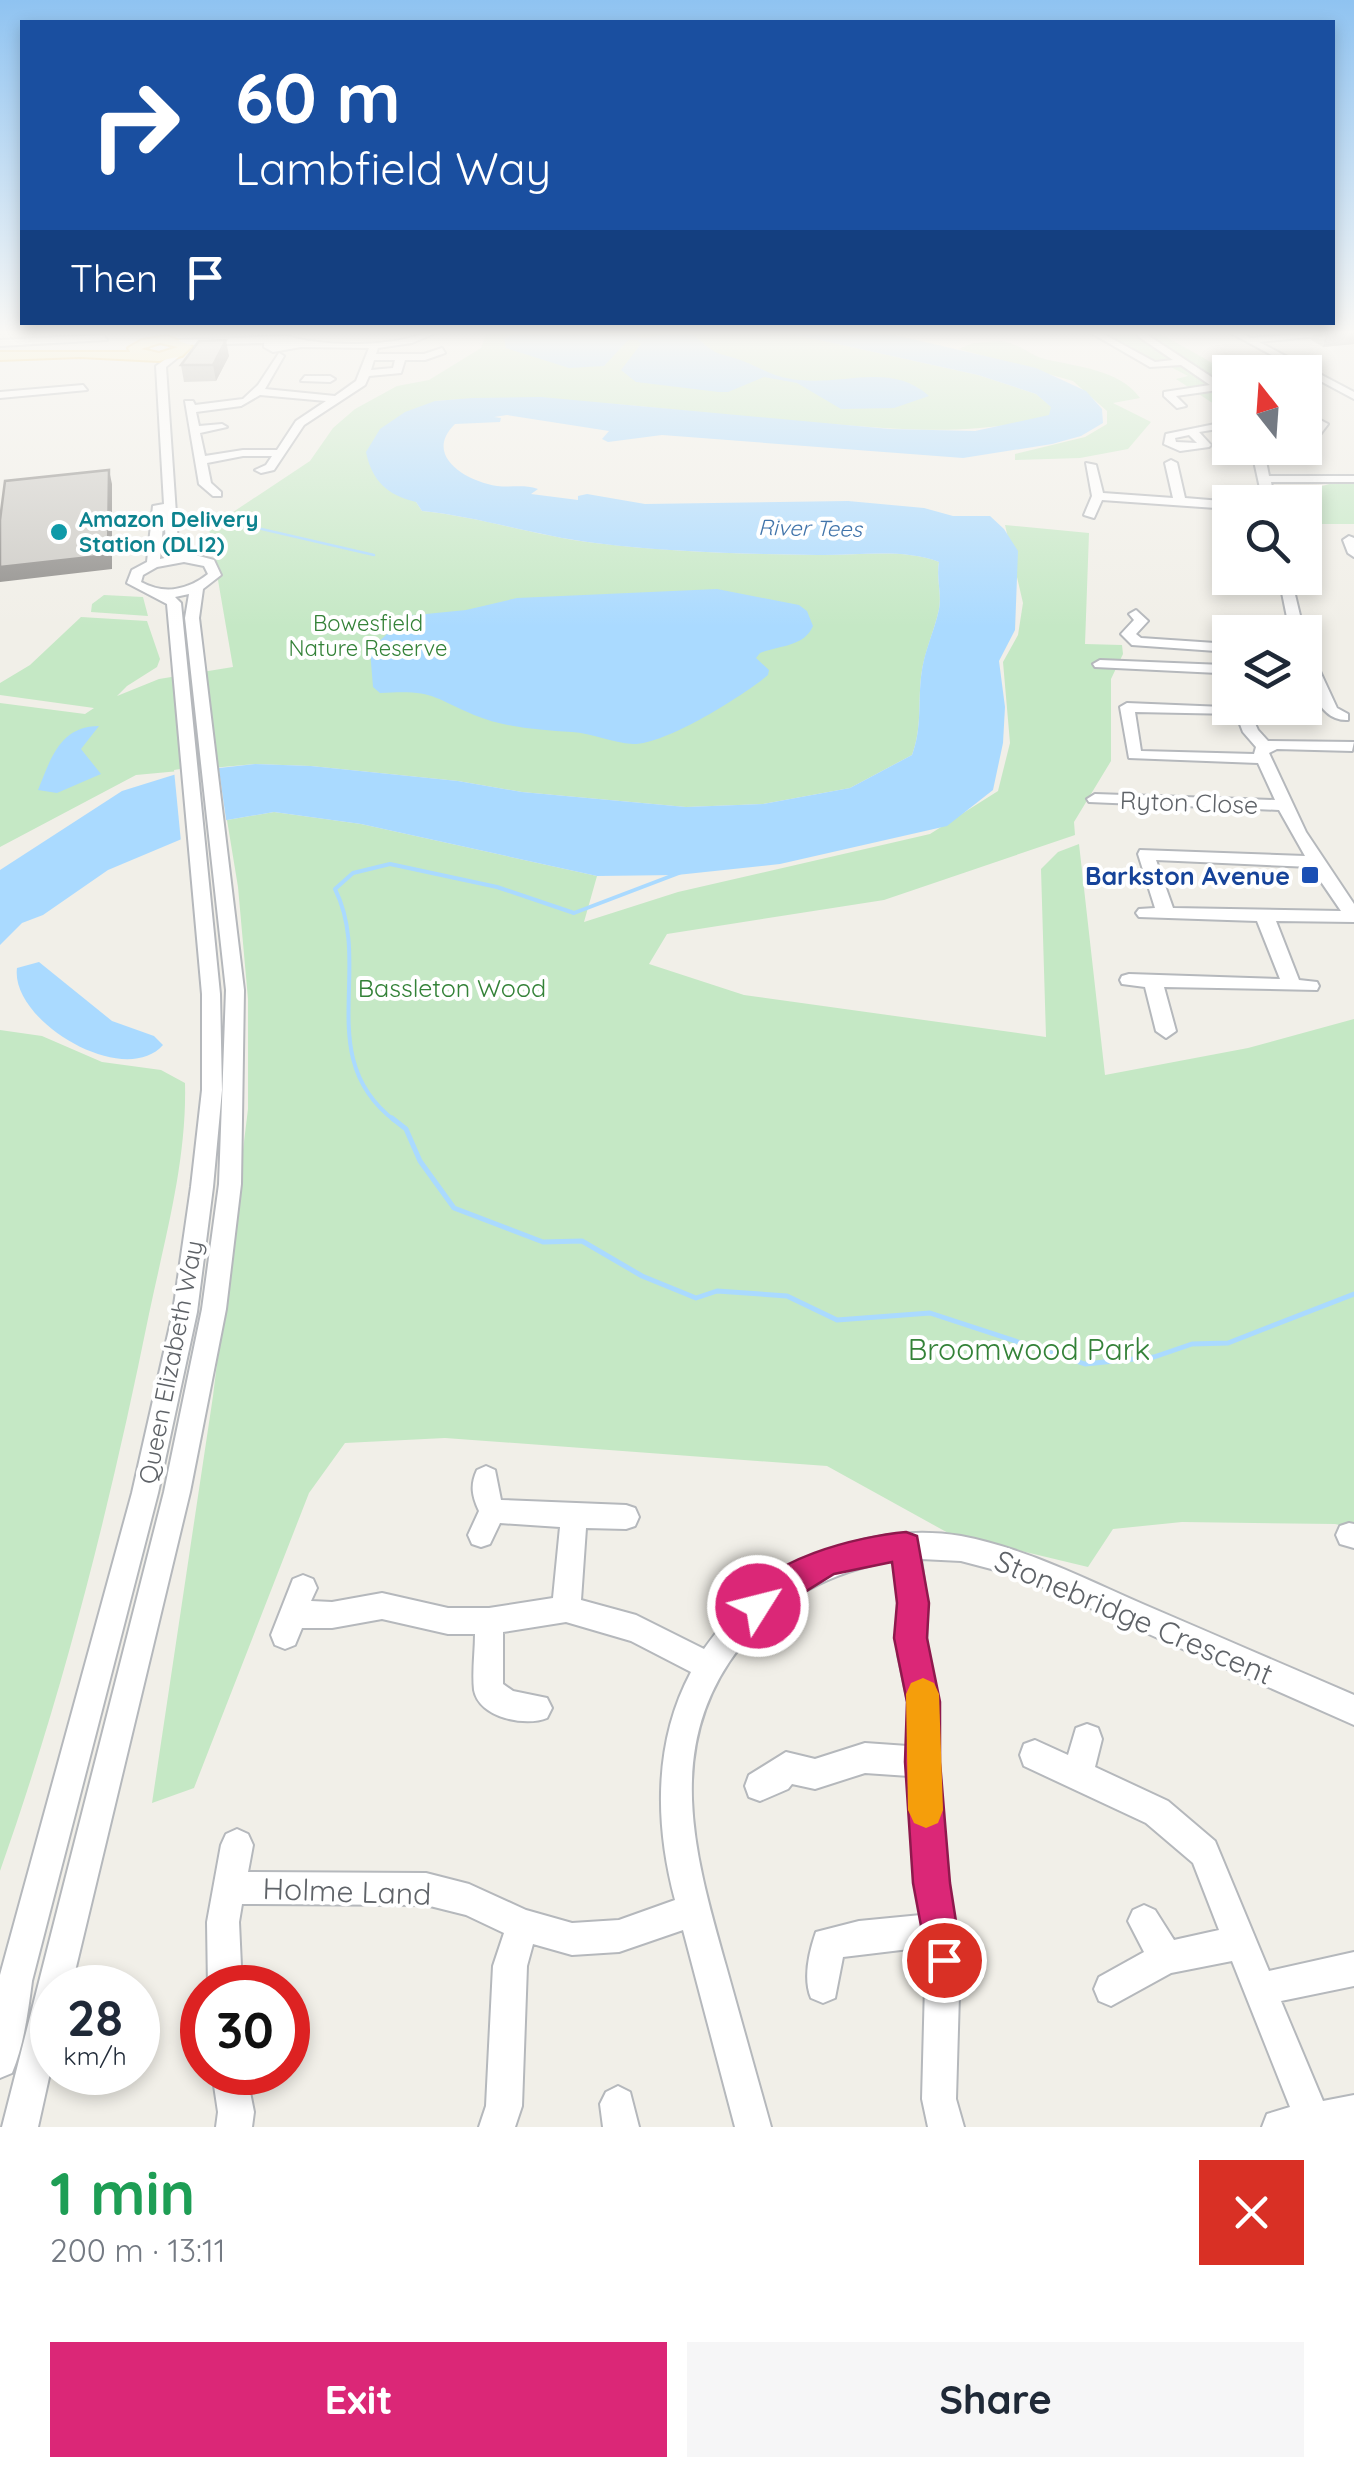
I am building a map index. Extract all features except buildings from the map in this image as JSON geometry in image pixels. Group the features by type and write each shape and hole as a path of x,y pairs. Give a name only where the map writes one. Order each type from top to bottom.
{"street":[{"path":"153,429 159,488 157,548 152,564 191,558"},
{"path":"165,429 172,544 179,554 191,558"},
{"path":"202,429 195,430 204,484 220,495"},
{"path":"271,469 296,429"},
{"path":"1191,430 1196,429"},
{"path":"200,461 243,453 282,453"},
{"path":"1171,463 1180,502"},
{"path":"1090,464 1098,496 1090,515"},
{"path":"1261,465 1265,485"},
{"path":"1264,479 1354,478"},
{"path":"1098,496 1212,504"},
{"name":"Queen Elizabeth Way","path":"0,2061 10,2027 15,1981 145,1493 186,1312 212,1090 207,744 192,618 197,588 212,578 215,569 191,558"},
{"name":"Queen Elizabeth Way","path":"59,1965 176,1492 214,1309 230,1184 235,990 188,746 174,603 162,593 146,591 134,583 137,573 152,564"},
{"path":"162,593 197,588"},
{"path":"1143,619 1128,634 1137,642 1212,647"},
{"path":"1100,664 1212,669"},
{"path":"1322,689 1332,711 1348,717"},
{"path":"1212,708 1128,707 1134,755 1224,758 1353,748 1340,723 1348,717"},
{"path":"1248,725 1284,805 1316,862 1354,915"},
{"name":"Ryton Close","path":"1094,799 1284,805"},
{"path":"1166,914 1146,854 1278,857 1316,862"},
{"path":"1145,913 1354,915"},
{"path":"1129,980 1301,986 1264,917"},
{"path":"1153,980 1166,1030"},
{"path":"486,1478 487,1523 574,1516 626,1517"},
{"path":"566,1609 574,1516"},
{"path":"906,1546 913,1603 910,1638 923,1702 922,1762 945,2015 939,2099 946,2127"},
{"name":"Stonebridge Crescent","path":"753,2127 677,1838 676,1770 688,1712 708,1666 758,1606 795,1578 849,1554 906,1546 962,1549 1022,1565 1354,1710"},
{"path":"293,1613 332,1615 382,1606 448,1621 489,1621 566,1609 636,1629 708,1666"},
{"path":"489,1621 489,1692 510,1706 537,1708"},
{"path":"1078,1775 1087,1739"},
{"path":"1035,1755 1157,1812 1204,1852 1260,1989 1296,2124 1354,2113"},
{"path":"760,1786 777,1778 786,1767 815,1774 827,1773 854,1760 922,1762"},
{"name":"Holme Land","path":"224,1965 224,1922 237,1845"},
{"name":"Holme Land","path":"229,1888 426,1889 469,1900 523,1925 572,1938 618,1936 694,1910"},
{"path":"1144,1921 1166,1958"},
{"path":"497,2127 504,2106 510,1966 523,1925"},
{"path":"824,1986 828,1944 859,1937 939,1930"},
{"path":"1111,1989 1166,1958 1242,1942"},
{"path":"1260,1989 1354,1970"},
{"path":"0,2013 15,1981"},
{"name":"Queen Elizabeth Way","path":"20,2127 30,2086"},
{"path":"233,2095 234,2127"}],"green space":[{"name":"Bowesfield Nature Reserve","path":"332,429 430,429 416,502 422,511 623,546 762,554 895,554 939,562 939,609 922,668 912,755 850,788 763,804 686,807 311,766 255,764 136,775 0,847 0,703 85,714 94,708 0,695 0,683 30,665 81,617 147,621 160,659 157,667 117,696 159,679 233,667 209,528 310,461"},
{"path":"1098,429 1145,429 1128,449 1080,458 1015,460 1015,454 1085,437"},
{"path":"1354,483 1354,524 1322,524 1322,486"},
{"name":"Broomwood Park","path":"1005,525 1089,533 1085,644 1122,645 1123,654 1111,679 1111,761 1074,822 1075,835 884,900 667,934 649,964 744,995 1046,1037 1041,869 1058,852 1079,844 1105,1075 1248,1048 1354,1019 1354,1528 1335,1524 1182,1522 1113,1529 1088,1567 950,1534 827,1466 445,1438 345,1443 309,1493 194,1788 152,1803 213,1396 248,1109 248,999 238,887 227,820 274,812 361,824 597,876 584,922 678,892 930,834 998,791 1010,743 1003,662 1018,635 1023,603"},
{"path":"104,595 143,597 148,616 91,612 92,604"},
{"path":"0,1030 42,1036 102,1062 161,1070 185,1083 185,1112 174,1199 119,1455 65,1665 0,1871"}],"water":[{"name":"River Tees","path":"380,429 451,429 444,446 452,465 485,483 538,489 531,494 578,500 578,496 587,494 645,504 848,501 924,508 953,516 990,516 1018,551 1015,630 999,661 1005,707 1003,743 993,790 947,826 780,864 677,875 597,876 361,824 274,812 227,820 108,870 43,915 22,923 0,945 0,870 122,791 183,772 255,764 311,766 686,807 763,804 850,788 912,755 922,667 939,609 939,562 895,554 706,552 573,540 422,511 416,502 382,485 366,452"},
{"path":"598,429 901,429 1092,429 1052,444 963,458 662,435 608,442 602,439 609,431"},
{"path":"717,589 799,605 807,611 813,626 798,642 760,653 756,658 769,670 756,684 703,718 647,742 633,744 580,733 510,726 430,696 380,693 373,687 370,650 406,616 466,610 517,598"},
{"path":"99,726 81,749 101,774 57,793 38,790 52,757 65,739 74,732"},
{"path":"39,962 112,1021 154,1036 163,1045 145,1056 123,1059 73,1043 31,1009 20,988 17,968"}],"pier":[{"path":"218,763 227,826 181,842 174,770"}],"waterway":[{"path":"223,520 374,555"},
{"path":"392,1118 370,1096 356,1069 350,1040 349,949 335,889 353,873 390,864 497,887 574,913 679,873"},
{"path":"392,1118 406,1129 420,1161 454,1208 543,1242 582,1241 642,1276 696,1298 717,1291 787,1296 837,1320 930,1313 1085,1364 1154,1357 1192,1344 1228,1343 1354,1294"},
{"path":"392,1118 395,1121"}],"slow traffic":[{"path":"923,1694 926,1810"}],"place":[{"name":"Amazon Delivery Station (DLI2)","path":"59,532"},
{"name":"Barkston Avenue","path":"1310,875"}],"route":[{"path":"758,1606 795,1578 828,1561 906,1546 913,1603 910,1638 923,1702 922,1762 932,1883 944,1960"}],"park label":[{"name":"Bassleton Wood","path":"452,987"}]}
